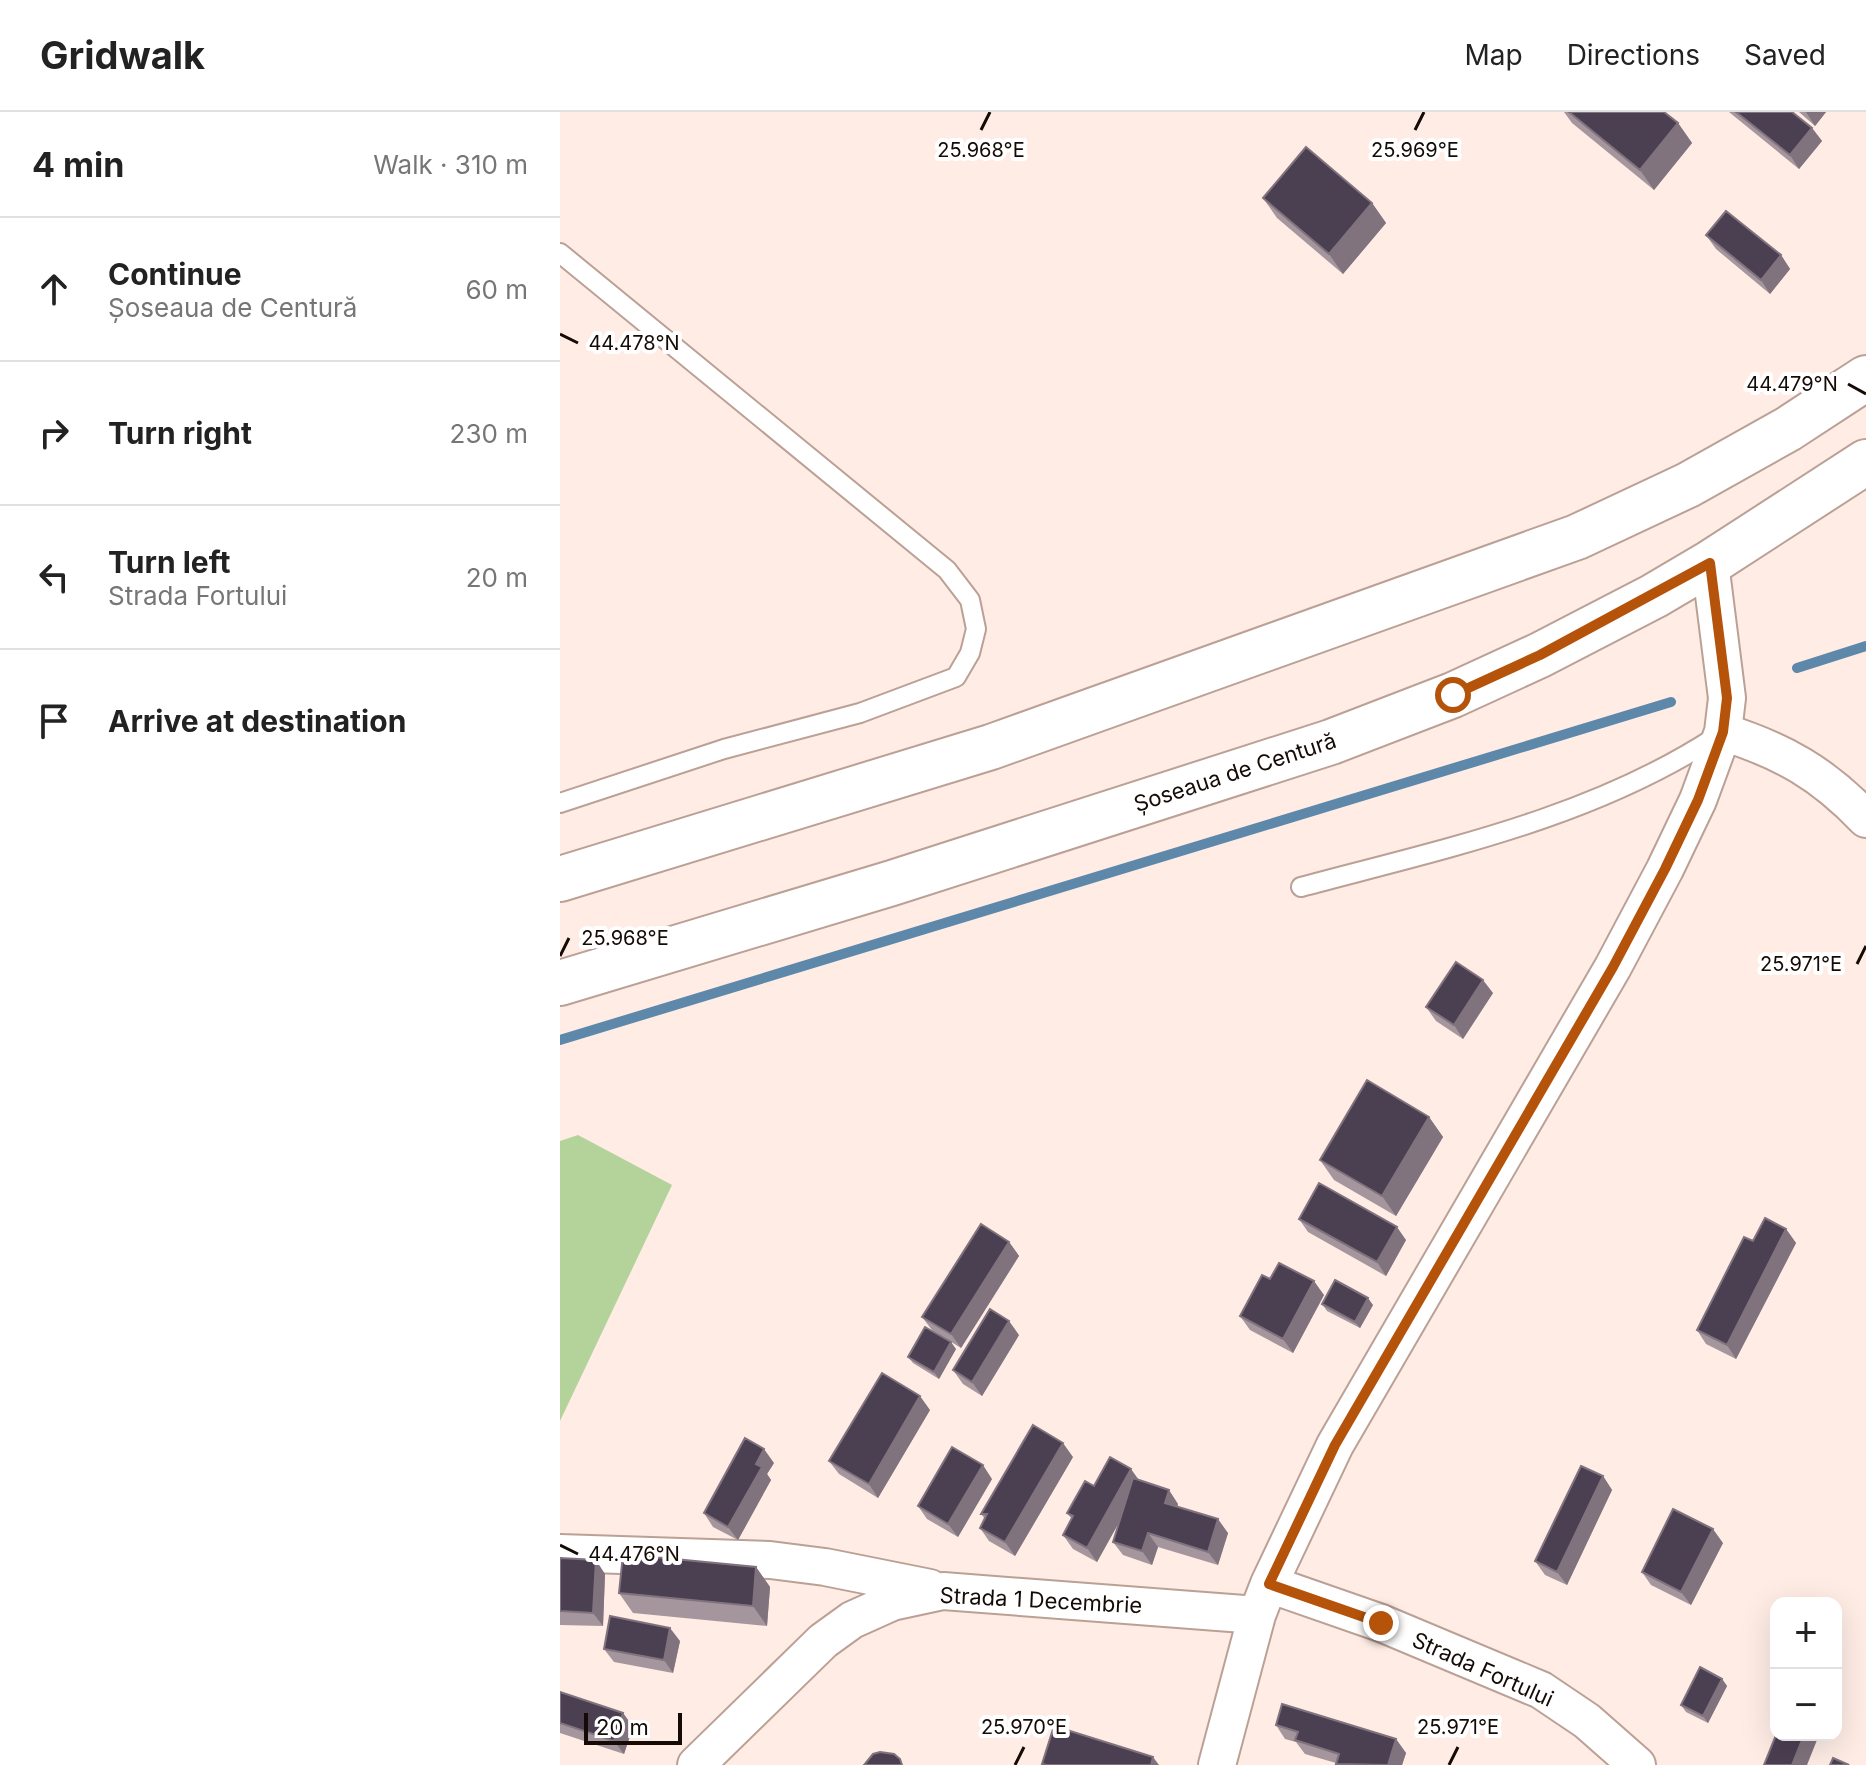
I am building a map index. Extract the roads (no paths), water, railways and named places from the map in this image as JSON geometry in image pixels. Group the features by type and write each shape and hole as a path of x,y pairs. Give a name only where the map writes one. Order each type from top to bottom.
{"main road":[{"path":"560,879 991,747 1577,537 1688,485 1788,429 1866,378"},
{"name":"Șoseaua de Centură","path":"560,983 892,883 1331,742 1453,695 1540,655 1710,563 1866,462"}],"street":[{"path":"1217,1765 1263,1599 1335,1445 1613,967 1698,800 1723,732 1727,698 1710,563"},
{"path":"1723,732 1767,746 1803,765 1866,819"},
{"path":"560,1553 770,1560 825,1567 943,1591"},
{"name":"Strada 1 Decembrie","path":"696,1765 823,1641 852,1620 892,1602 943,1591 1263,1599"},
{"name":"Strada Fortului","path":"1263,1599 1381,1623 1541,1690 1587,1721 1637,1765"}],"lane":[{"path":"560,253 947,570 970,600 976,629 970,653 956,677 860,713 724,749 560,803"},
{"path":"1301,887 1530,823 1675,764 1723,732"}],"waterway":[{"path":"1797,668 1866,646"},
{"path":"560,1040 1671,702"}]}
